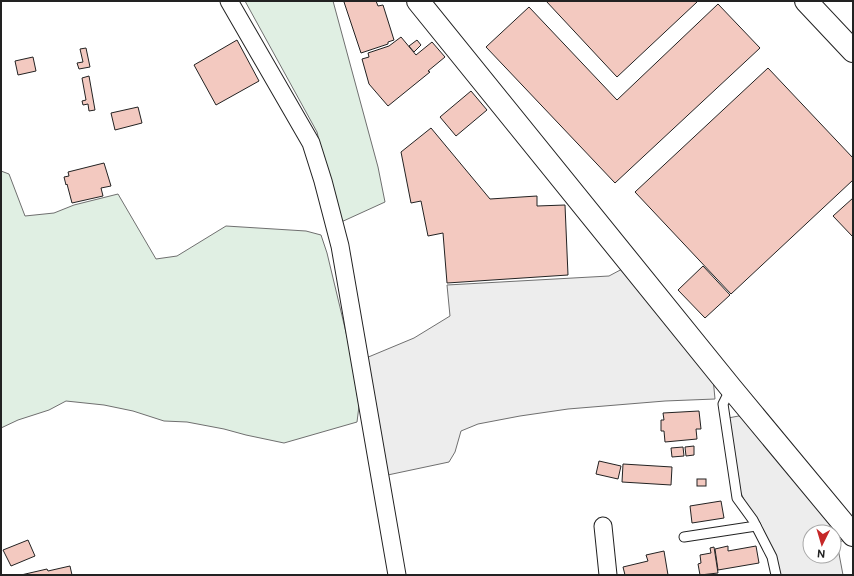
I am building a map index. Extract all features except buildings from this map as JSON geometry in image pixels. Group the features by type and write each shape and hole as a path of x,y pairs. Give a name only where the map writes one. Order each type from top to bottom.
{"street":[{"path":"229,1 311,143 324,181 340,246 397,575"},
{"path":"418,1 731,388 853,535"},
{"path":"806,1 853,51"},
{"path":"603,526 608,575"}],"lane":[{"path":"731,388 722,404 737,498 754,520 772,558 776,575"},
{"path":"684,537 756,526"}],"green space":[{"path":"245,1 333,1 378,167 385,202 339,223 317,132"},
{"path":"1,171 9,174 25,216 54,213 74,205 118,194 156,259 177,256 226,226 306,231 321,235 327,253 350,349 359,406 357,422 284,443 187,422 164,421 133,411 104,405 66,401 49,410 18,420 1,428"}],"shaded area":[{"path":"624,268 713,378 715,399 665,401 568,409 478,424 461,431 455,452 449,462 383,476 366,358 414,338 450,316 447,285 609,276"},
{"path":"744,415 835,524 802,524 802,564 841,564 843,575 780,575 739,489 728,418"},
{"path":"842,533 847,539 842,541"}]}
